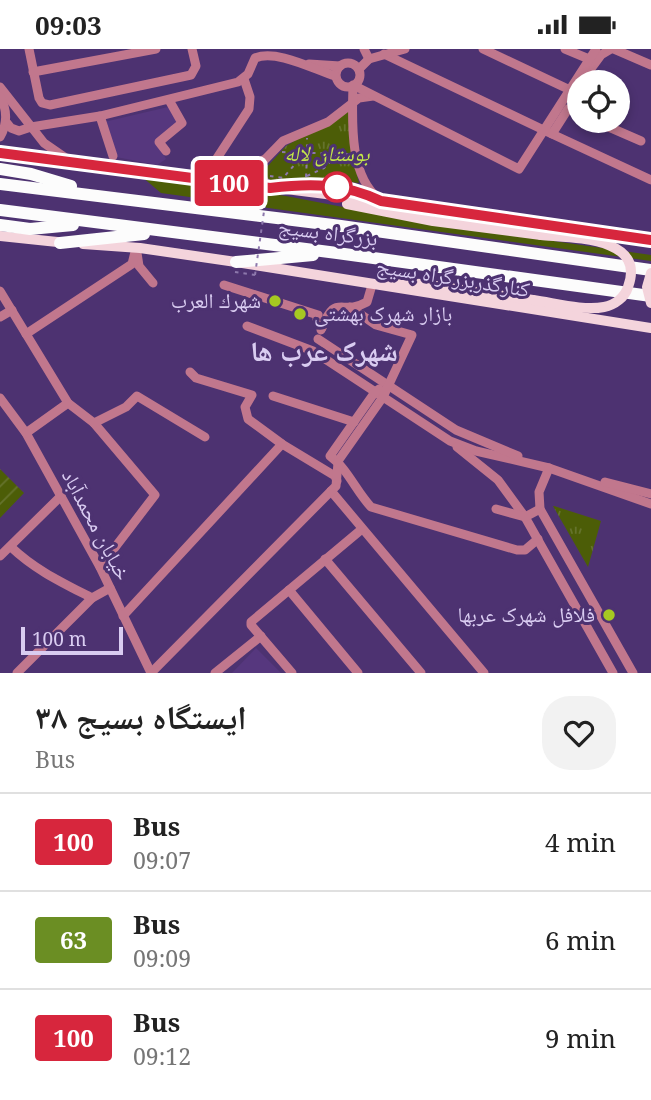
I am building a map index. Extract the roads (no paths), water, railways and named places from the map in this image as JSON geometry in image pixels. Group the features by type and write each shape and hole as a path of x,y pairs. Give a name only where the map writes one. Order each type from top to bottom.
{"highway":[{"path":"0,170 31,174 98,195"},
{"name":"بزرگراه بسیج","path":"0,184 98,195 651,272"},
{"name":"بزرگراه بسیج","path":"0,211 651,296"},
{"path":"0,225 30,229 95,223"},
{"path":"60,243 167,232"},
{"path":"236,267 337,253"}],"main road":[{"path":"0,153 240,184 269,182 651,240"},
{"path":"269,182 433,221 604,242 625,255 631,279 627,291 618,301 607,307 594,308 422,284 372,285"},
{"name":"کنارگذربزرگراه بسیج","path":"0,236 136,248 236,267 651,328"},
{"path":"651,272 647,287 651,303"}],"street":[{"path":"29,49 39,98 42,103 50,105 191,75 196,66 192,49"},
{"path":"33,72 156,49"},
{"path":"364,49 369,59"},
{"path":"359,69 369,59 405,49"},
{"path":"483,49 567,90"},
{"path":"565,49 590,59"},
{"path":"584,70 596,49"},
{"path":"590,70 601,55 613,49 651,65"},
{"path":"384,54 651,180"},
{"path":"0,97 7,123 10,128 19,131 100,117 244,79 259,55 289,55 307,64 335,76 341,85 347,87 360,79 359,69 349,62 340,65 307,64"},
{"path":"335,76 340,65"},
{"path":"206,175 249,109 250,97 244,79"},
{"path":"354,85 519,169 543,129 567,97"},
{"path":"354,85 356,154 360,175 371,193 381,201"},
{"path":"0,87 44,143 70,161"},
{"path":"240,184 283,141 328,122 353,102 374,96"},
{"path":"166,151 159,142 181,123 169,100"},
{"path":"552,134 567,111"},
{"path":"100,117 113,156"},
{"path":"0,137 7,123"},
{"path":"622,133 641,141"},
{"path":"263,159 262,180 306,180 359,191 381,201"},
{"path":"136,248 139,266 153,283"},
{"path":"26,334 132,264 136,248"},
{"path":"224,285 318,315 317,319 322,328"},
{"path":"313,351 329,311 335,306 359,306 367,302 372,285"},
{"path":"0,291 68,404 94,423 155,495 100,567"},
{"path":"151,673 331,491 337,481 334,459 354,422 387,385 412,335 376,325 350,307"},
{"path":"0,317 12,310"},
{"path":"247,327 313,351 450,441 498,480 525,517 613,673"},
{"path":"317,339 456,431 549,468 651,503"},
{"path":"190,372 197,378 252,395 245,407 248,419 282,445 335,476 337,481"},
{"path":"334,459 379,394"},
{"path":"94,423 126,407 137,396 205,437"},
{"path":"273,396 354,422"},
{"name":"خیابان محمدآباد","path":"0,398 26,433 100,567 151,673"},
{"path":"26,433 68,404"},
{"path":"450,441 651,494"},
{"path":"123,616 282,445"},
{"path":"334,459 361,496 377,509 517,550 525,550 538,539"},
{"path":"549,468 539,492 540,509 634,673"},
{"path":"331,491 484,673"},
{"path":"0,557 61,496"},
{"path":"496,509 525,517 540,509"},
{"path":"292,673 250,623 362,529"},
{"path":"11,547 46,574 92,598"},
{"path":"325,559 421,673"},
{"path":"17,673 92,598 110,588"},
{"path":"289,590 358,673"},
{"path":"215,673 261,636"}],"place":[{"name":"شهرك العرب","path":"275,301"},
{"name":"بازار شهرک بهشتی","path":"300,314"},
{"name":"فلافل شهرک عربها","path":"609,615"}],"district":[{"name":"شهرک عرب ها","path":"324,351"}],"park label":[{"name":"بوستان لاله","path":"327,154"}]}
